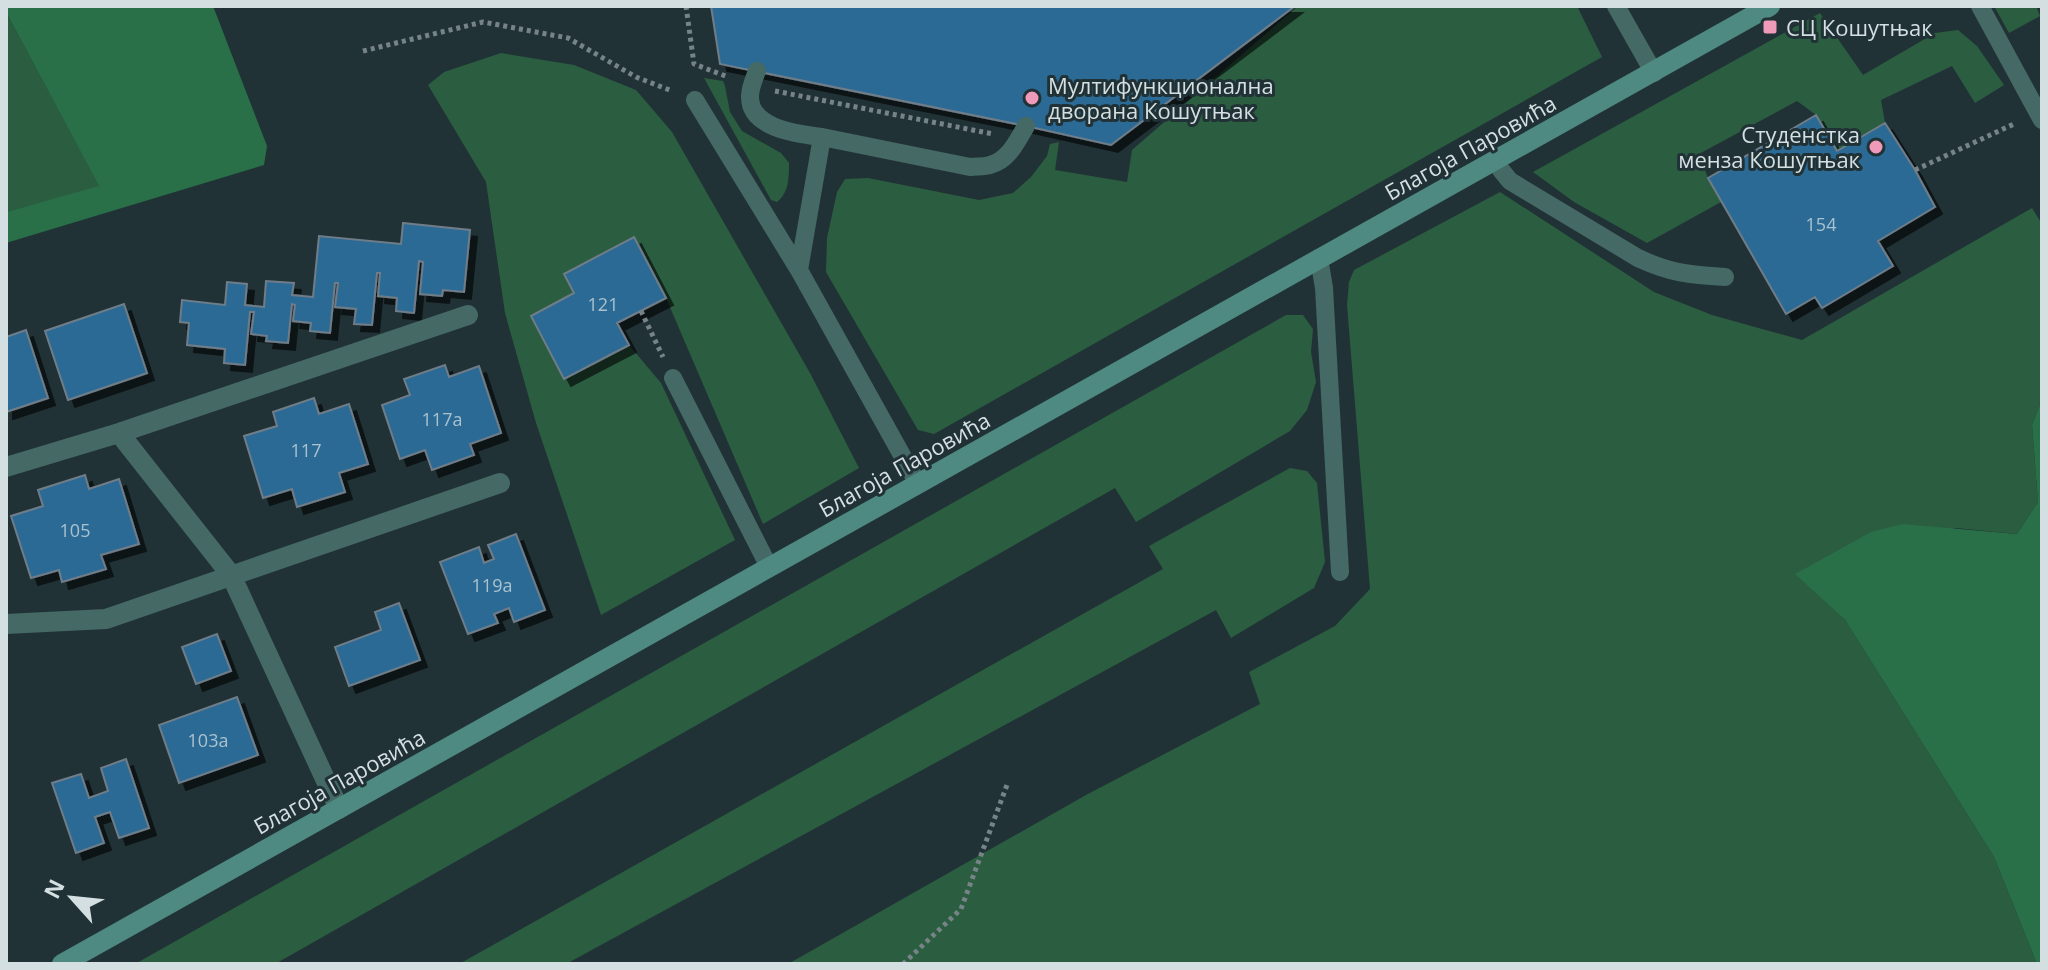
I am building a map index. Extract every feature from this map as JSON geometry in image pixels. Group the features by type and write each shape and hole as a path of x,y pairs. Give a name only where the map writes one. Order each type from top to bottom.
{"main road":[{"name":"Благоја Паровића","path":"62,964 1770,6"}],"street":[{"path":"6,467 119,433 468,315"},
{"path":"119,433 231,575 339,809"},
{"path":"6,624 106,619 500,483"}],"lane":[{"path":"1616,6 1654,73"},
{"path":"1980,6 2042,120"},
{"path":"754,78 750,95 752,108 763,120 785,132 970,167 991,165 1008,154 1022,133"},
{"path":"695,100 799,270 918,484"},
{"path":"799,270 822,137"},
{"path":"1496,160 1510,181 1638,258 1660,269 1725,277"},
{"path":"1319,258 1324,288 1340,572"},
{"path":"673,378 769,567"}],"path":[{"path":"686,6 694,64 1022,133"},
{"path":"363,51 483,22 568,38 636,77 695,100"},
{"path":"1915,170 1993,134"},
{"path":"641,311 673,378"},
{"path":"903,964 961,909 1007,785"}],"green space":[{"path":"6,6 213,6 267,146 264,165 6,243 6,212 99,186 6,12"},
{"path":"1298,6 1577,6 1602,57 934,434 918,430 826,272 827,238 837,192 845,179 868,178 979,200 1013,193 1031,177 1047,156 1050,144 1059,142 1055,170 1127,182 1132,150"},
{"path":"1994,6 2036,6 2040,16 2009,33"},
{"path":"6,12 100,187 6,212"},
{"path":"1820,13 1863,75 1935,33 1958,30 1977,46 2004,85 1975,103 1952,66 1881,100 1885,123 1837,151 1816,115 1797,101 1699,154 1721,202 1647,243 1574,202 1533,172"},
{"path":"501,53 574,65 636,90 672,132 810,373 859,468 763,524 666,298 565,274 574,293 564,379 629,345 661,383 735,540 601,615 536,423 505,313 486,182 428,85 444,72"},
{"path":"704,78 723,81 730,112 742,131 781,153 789,163 786,189 777,202 771,200"},
{"path":"1500,192 1654,292 1712,315 1802,340 2032,208 2042,224 2042,399 2032,425 2038,502 2017,534 1956,528 1796,574 1845,620 1994,857 2037,964 788,964 1086,795 1260,704 1249,672 1335,626 1370,589 1347,305 1349,282 1354,270"},
{"path":"1286,315 1303,315 1313,329 1311,352 1316,382 1307,410 1290,431 1136,522 1115,488 275,964 135,964"},
{"path":"2042,399 2042,964 2037,964 1994,857 1845,620 1795,574 1871,532 1902,524 2017,534 2038,502 2032,425"},
{"path":"1290,468 1307,471 1317,483 1325,562 1314,588 1231,638 1216,610 566,964 459,964 1163,569 1149,546"}],"building":[{"name":"Мултифункционална дворана Кошутњак","path":"711,6 1295,6 1111,145 720,64"},
{"path":"1816,115 1837,151 1885,123 1935,207 1878,241 1893,266 1822,308 1815,297 1786,314 1708,178"},
{"path":"403,223 470,230 464,292 443,290 442,296 420,294 423,262 419,261 414,313 396,311 397,298 378,296 380,273 377,273 372,325 354,324 356,309 335,307 338,283 335,283 330,333 310,331 311,323 293,321 295,305 292,304 288,343 266,341 267,336 251,334 254,312 250,312 245,365 224,363 225,349 187,345 189,323 180,322 182,300 225,305 227,282 247,284 245,305 264,307 266,281 294,283 292,295 313,297 319,236 401,244"},
{"path":"634,237 666,298 617,323 629,345 564,379 531,316 574,293 564,274"},
{"path":"124,304 147,373 68,400 45,331"},
{"path":"26,330 48,398 6,412 6,337"},
{"path":"445,365 449,377 479,366 501,433 470,444 474,455 432,470 425,450 400,459 382,405 410,395 404,379"},
{"path":"314,398 319,414 349,404 368,464 339,473 345,492 297,507 292,489 263,498 244,436 277,426 273,412"},
{"path":"85,475 89,489 119,479 139,544 101,555 106,569 62,582 59,570 31,578 11,516 43,506 38,490"},
{"path":"516,534 545,610 514,622 509,608 494,614 498,623 468,634 440,562 479,547 484,563 494,559 488,545"},
{"path":"399,603 420,660 349,686 335,647 381,630 375,612"},
{"path":"217,634 231,671 196,684 182,647"},
{"path":"237,697 258,755 179,783 159,725"},
{"path":"126,759 149,828 119,838 110,812 95,817 104,843 76,853 52,783 81,774 89,798 108,791 101,768"}],"place":[{"name":"СЦ Кошутњак","path":"1770,27"},
{"name":"Мултифункционална дворана Кошутњак","path":"1032,98"},
{"name":"Студенстка менза Кошутњак","path":"1876,147"}]}
